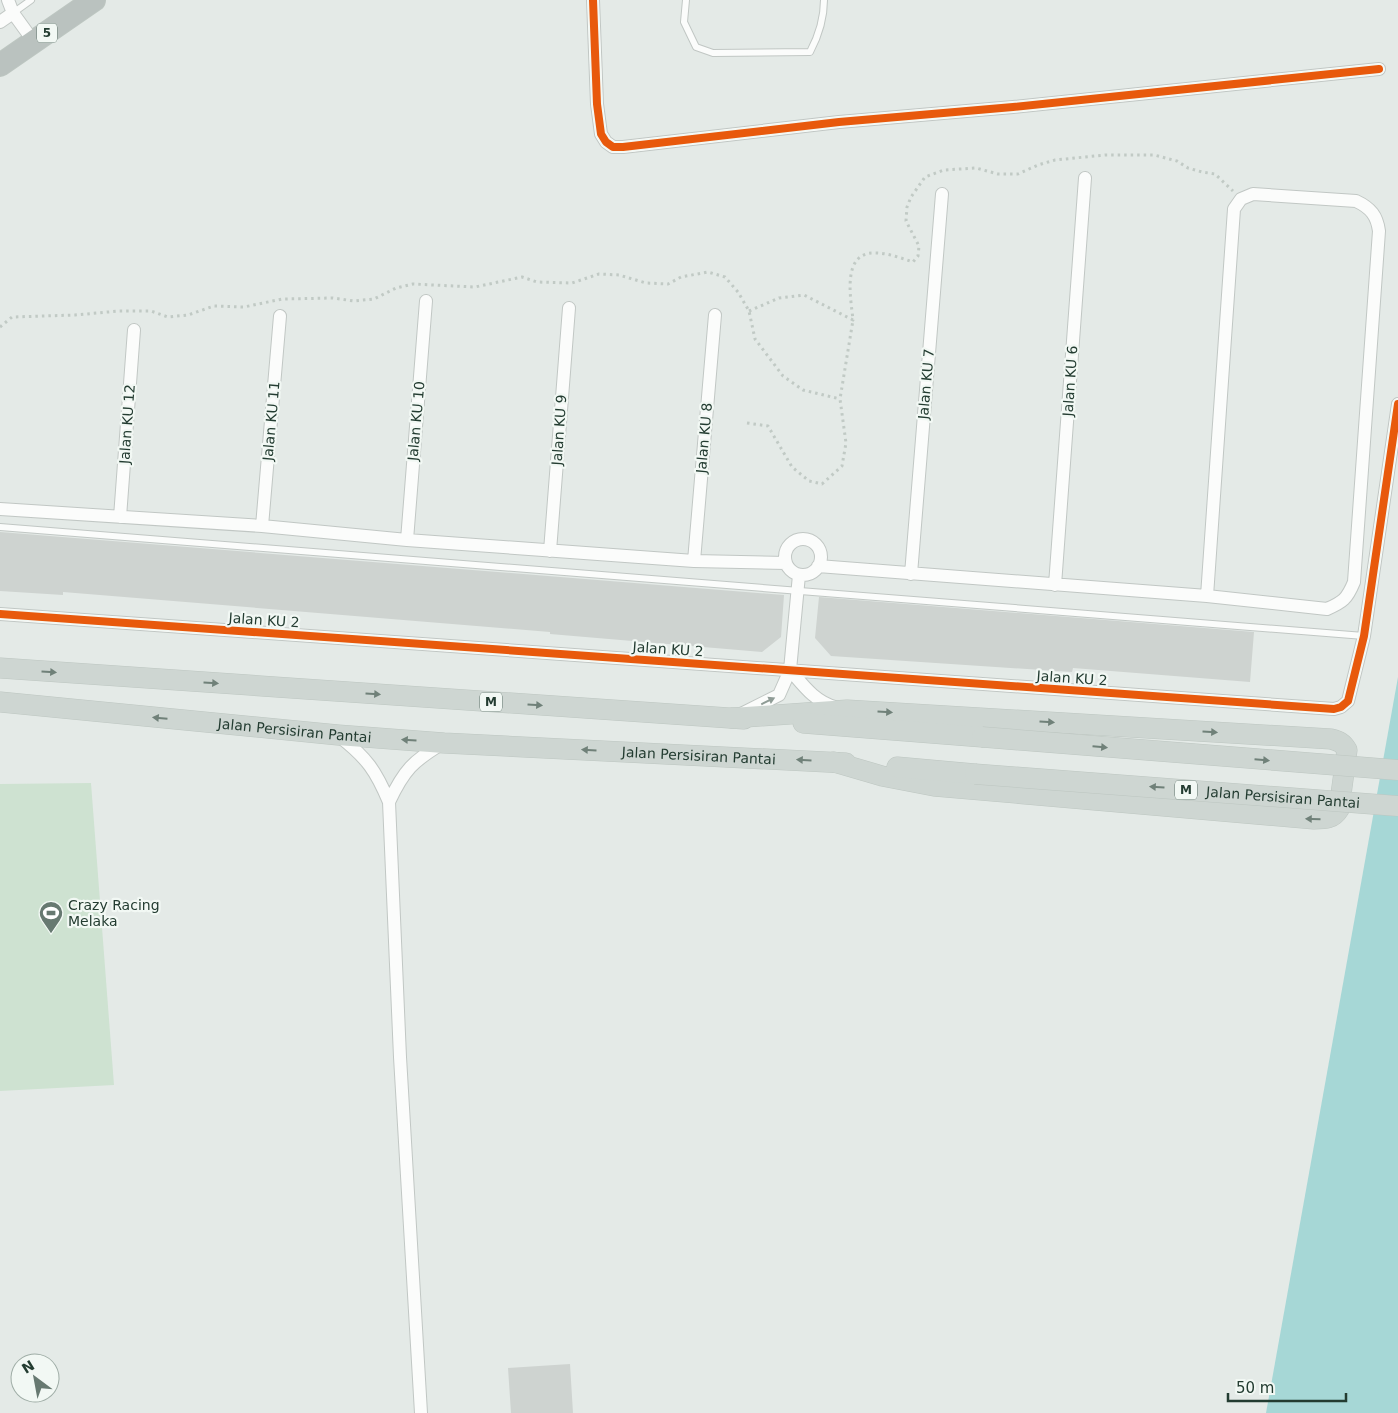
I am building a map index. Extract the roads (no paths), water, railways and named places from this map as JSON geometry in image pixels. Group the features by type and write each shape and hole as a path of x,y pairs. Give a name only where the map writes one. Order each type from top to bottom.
{"highway":[{"name":"5","path":"0,65 94,0"}],"main road":[{"name":"M","path":"0,668 732,718 1398,770"},
{"name":"Jalan Persisiran Pantai","path":"0,702 338,735 444,743 834,762 1398,806"},
{"path":"732,718 848,710 1339,741 1344,744 1347,750 1339,809 1335,815 1314,819 934,786 882,776 834,762"}],"street":[{"path":"8,0 13,13 34,42"},
{"path":"593,0 596,104 601,134 606,142 614,147 839,122 1013,107 1379,69"},
{"path":"0,22 13,13"},
{"name":"Jalan KU 6","path":"1055,584 1085,178"},
{"name":"Jalan KU 7","path":"910,574 942,194"},
{"path":"818,566 1207,596 1327,608 1341,603 1348,595 1354,582 1379,231 1377,219 1367,206 1356,201 1253,194 1241,199 1234,210 1207,596"},
{"name":"Jalan KU 10","path":"406,540 426,301"},
{"name":"Jalan KU 9","path":"550,551 569,308"},
{"name":"Jalan KU 11","path":"262,526 280,316"},
{"name":"Jalan KU 8","path":"694,561 715,316"},
{"name":"Jalan KU 12","path":"120,518 134,330"},
{"path":"1364,636 1398,404"},
{"path":"0,509 262,526 406,540 694,561 786,563"},
{"path":"805,539 816,544 819,549 821,561 810,574 799,575 791,570 786,563 784,556 793,541 805,539"},
{"path":"732,718 779,695 790,670 799,575"},
{"name":"Jalan KU 2","path":"0,614 1334,709 1341,707 1348,701 1351,694 1364,636"},
{"path":"790,670 813,696 826,705 848,710"},
{"path":"338,735 357,750 371,766 389,802 400,1057 421,1413"},
{"path":"389,802 400,780 411,766 425,754 444,743"}],"lane":[{"path":"13,13 31,0"},
{"path":"686,0 684,22 696,47 713,53 810,52 818,37 824,14 824,0"},
{"path":"0,527 1364,636"}],"water":[{"path":"1398,677 1398,1413 1266,1413"}],"place":[{"name":"Crazy Racing Melaka","path":"51,934"}]}
